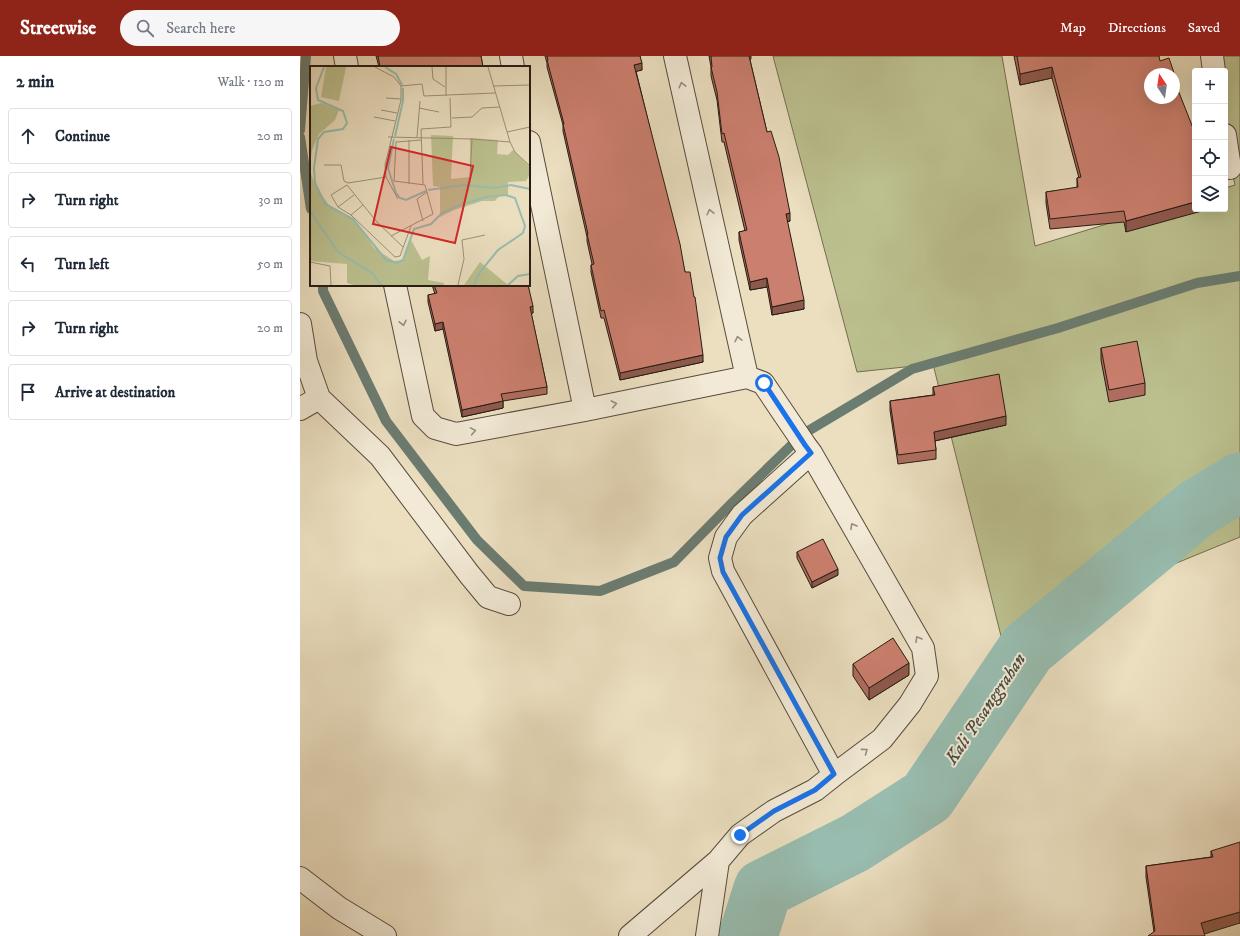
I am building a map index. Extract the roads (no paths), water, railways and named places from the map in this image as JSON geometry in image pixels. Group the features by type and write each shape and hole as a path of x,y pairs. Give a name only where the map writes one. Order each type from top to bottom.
{"street":[{"path":"345,56 347,66"},
{"path":"510,56 513,66"},
{"path":"630,936 718,861 740,835 774,811 815,790 834,774 882,739 910,704 927,676 923,648 808,449 755,380 674,56"},
{"path":"1212,56 1214,68"},
{"path":"1226,140 1230,168"},
{"path":"530,147 585,410"},
{"path":"394,286 423,416 435,428 456,434 755,380"},
{"path":"300,324 306,361 319,398 380,456 488,597 509,604"},
{"path":"300,409 319,398"},
{"path":"808,449 742,515 726,537 720,558 723,572 834,774"},
{"path":"707,936 718,861"},
{"path":"300,878 340,908 385,936"}],"waterway":[{"path":"300,130 306,56"},
{"path":"300,137 310,202"},
{"path":"323,286 323,291 386,421 477,540 524,586 600,591 674,562 803,434 912,369 1058,328 1197,283 1240,276"},
{"name":"Kali Pesanggrahan","path":"748,936 763,889 855,843 927,797 1027,649 1196,509 1240,482"}]}
